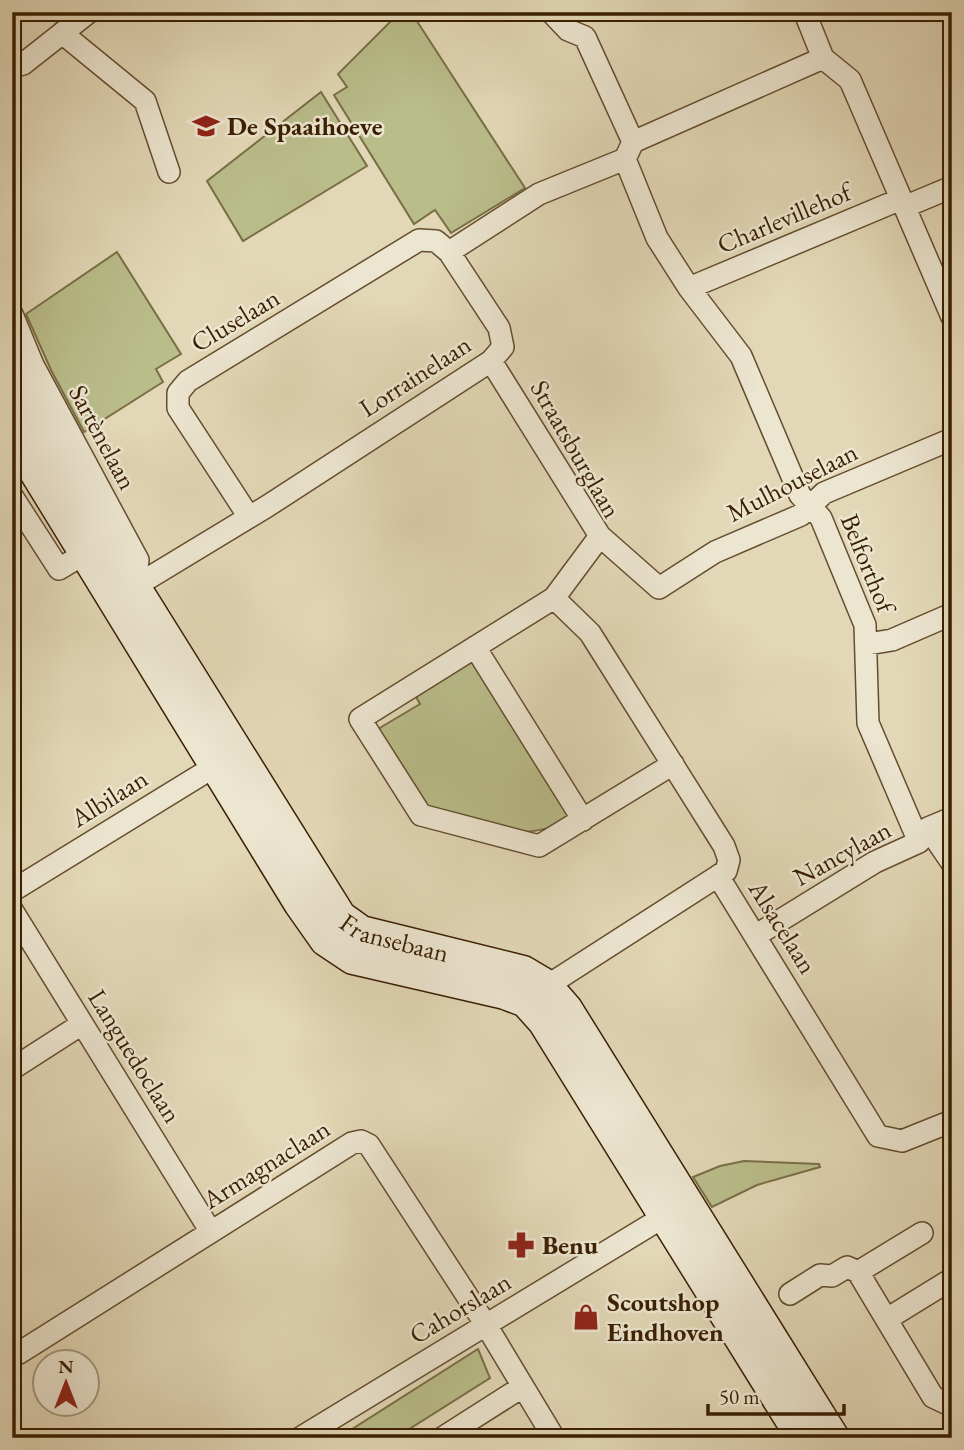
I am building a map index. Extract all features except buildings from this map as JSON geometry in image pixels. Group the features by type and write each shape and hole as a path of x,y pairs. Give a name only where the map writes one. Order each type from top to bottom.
{"street":[{"path":"12,67 23,64 89,12"},
{"path":"551,12 568,30 585,37 629,151 657,238 688,288 741,356 800,495 811,506"},
{"path":"811,14 823,58 850,80 952,317"},
{"path":"62,33 145,101 169,172"},
{"path":"449,252 539,194 823,58"},
{"name":"Charlevillehof","path":"688,288 903,203 952,187"},
{"name":"Cluselaan","path":"249,517 178,408 178,393 188,381 419,240 436,241 449,252"},
{"name":"Lorrainelaan","path":"123,594 249,517 491,361 503,347 499,328 449,252"},
{"name":"Sartènelaan","path":"12,314 33,365 138,560 123,594"},
{"name":"Straatsburglaan","path":"491,361 600,536 554,598 475,647 356,712 421,815 539,846 673,764"},
{"name":"Fransebaan","path":"12,372 123,594 225,760 340,917 361,932 523,972 536,993 566,1009 803,1438"},
{"name":"Fransebaan","path":"12,433 84,554 123,594"},
{"name":"Mulhouselaan","path":"600,536 659,589 715,552 801,515 824,493 952,439"},
{"path":"12,496 59,569 84,554"},
{"name":"Belforthof","path":"811,506 821,518 865,625 868,644 868,723 923,835 952,863"},
{"path":"554,598 590,633 724,846 729,860 726,872 718,876"},
{"name":"Belforthof","path":"868,644 892,640 952,614"},
{"path":"475,647 583,820"},
{"name":"Albilaan","path":"12,891 225,760"},
{"name":"Nancylaan","path":"755,936 952,818"},
{"name":"Alsacelaan","path":"536,993 718,876 878,1136 902,1141 952,1121"},
{"name":"Languedoclaan","path":"12,910 211,1232"},
{"path":"12,1069 82,1024"},
{"name":"Armagnaclaan","path":"12,1353 19,1353 352,1143 361,1141 369,1145 486,1325"},
{"name":"Fransebaan","path":"675,1210 832,1438"},
{"name":"Cahorslaan","path":"300,1438 675,1210"},
{"path":"858,1272 922,1233"},
{"path":"790,1294 820,1275 832,1276 847,1267 858,1272 933,1397 952,1406"},
{"path":"887,1319 947,1282"},
{"path":"486,1325 554,1438"},
{"path":"442,1438 522,1387"}],"green space":[{"path":"400,12 411,12 525,188 451,233 435,210 414,224 334,95 347,87 338,74"},
{"path":"321,92 367,166 243,241 207,181"},
{"path":"117,252 181,354 156,369 163,382 84,432 51,370 26,314"},
{"path":"471,660 572,817 537,831 520,832 485,827 430,813 378,729 420,704 415,695"},
{"path":"744,1161 819,1164 820,1167 757,1185 712,1207 693,1177 720,1166"},
{"path":"478,1349 490,1378 395,1438 338,1438"}],"place":[{"name":"De Spaaihoeve","path":"206,126"},
{"name":"Benu","path":"521,1245"},
{"name":"Scoutshop Eindhoven","path":"586,1317"}]}
